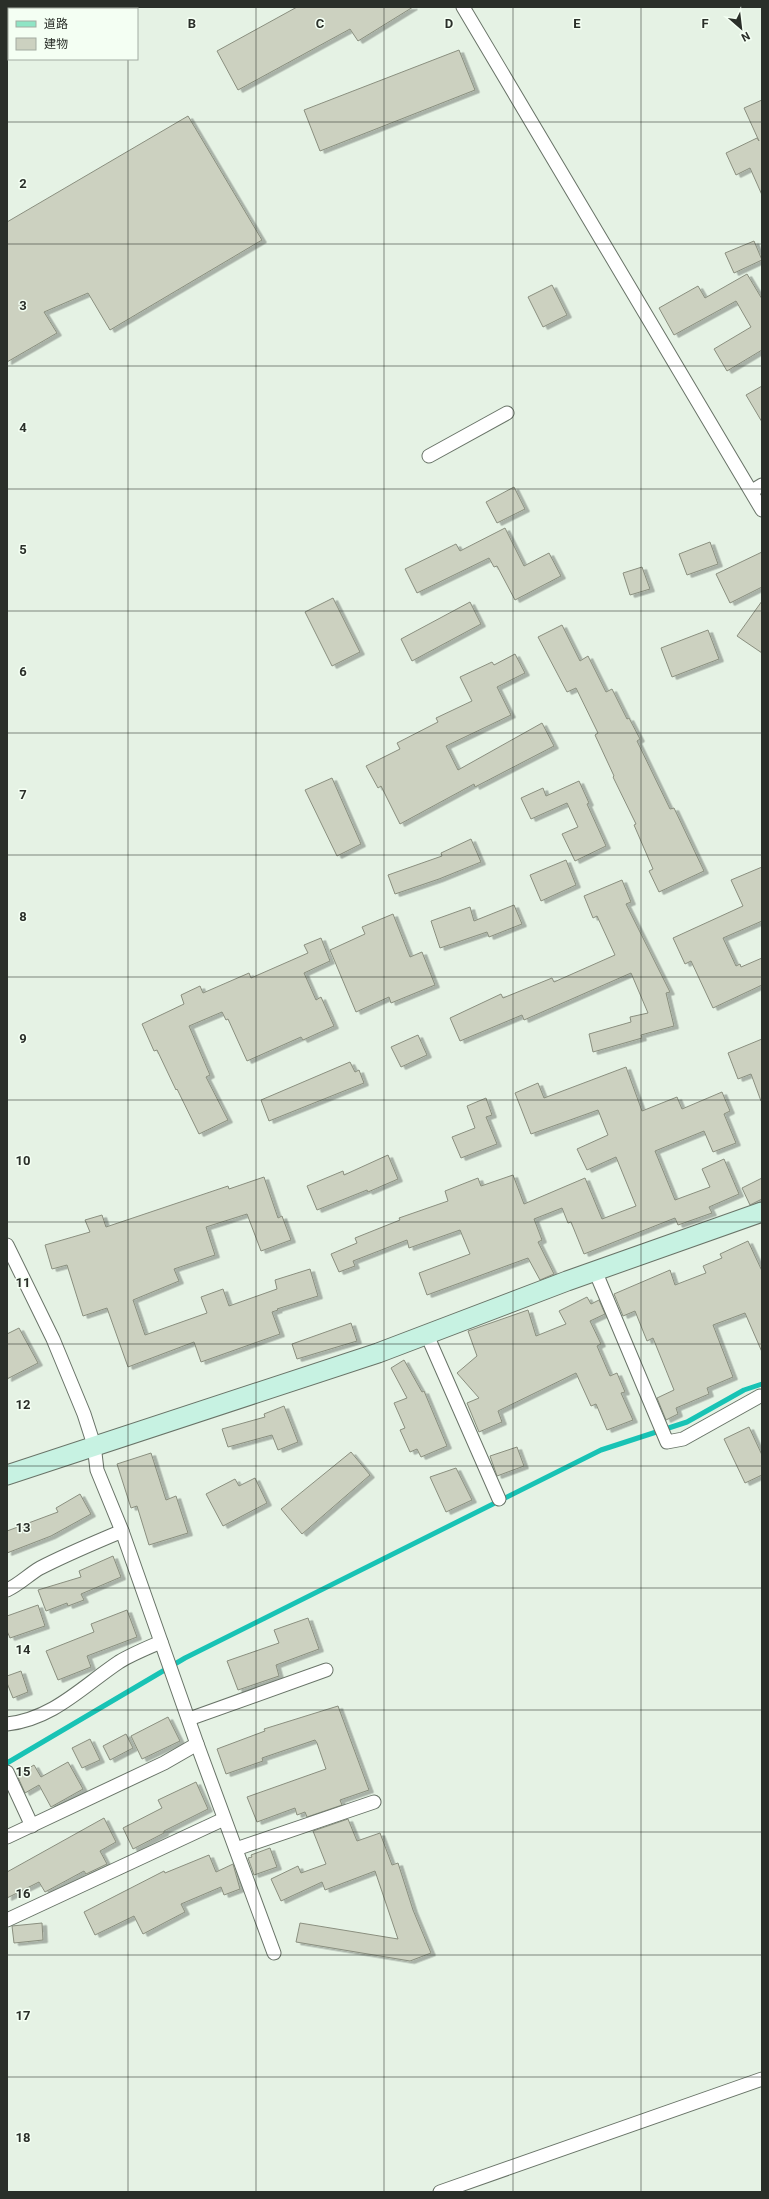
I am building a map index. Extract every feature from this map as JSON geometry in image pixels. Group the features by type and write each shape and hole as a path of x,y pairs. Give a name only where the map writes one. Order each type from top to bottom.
{"street":[{"path":"463,7 757,488 762,510"},
{"path":"429,456 507,413"},
{"path":"7,1475 378,1352 567,1281 596,1273 762,1212"},
{"path":"7,1245 53,1339 84,1414 94,1445 97,1470 122,1531 224,1819 274,1953"},
{"path":"596,1273 667,1442 683,1438 760,1396"},
{"path":"427,1334 499,1499"},
{"path":"7,1590 18,1585 36,1571 67,1554 122,1531"},
{"path":"7,1724 40,1716 64,1703 120,1661 161,1642"},
{"path":"189,1719 326,1670"},
{"path":"7,1836 32,1826 164,1763 197,1744"},
{"path":"7,1772 32,1826"},
{"path":"236,1849 374,1802"},
{"path":"7,1920 224,1819"},
{"path":"440,2192 762,2079"}],"building":[{"path":"297,7 413,7 358,41 350,29 238,90 217,51"},
{"path":"459,50 475,90 320,151 304,110"},
{"path":"762,100 762,195 750,168 736,175 726,153 757,138 759,141 744,108"},
{"path":"188,116 262,240 110,330 88,293 44,312 57,333 7,362 7,222"},
{"path":"754,241 762,260 734,273 725,253"},
{"path":"747,274 762,299 762,350 727,371 714,349 751,327 736,301 674,335 659,308 698,286 705,298"},
{"path":"552,285 567,315 543,327 528,297"},
{"path":"762,386 762,422 746,395"},
{"path":"514,487 525,509 497,523 486,502"},
{"path":"505,528 524,566 549,553 561,576 515,600 497,566 494,567 489,558 417,593 405,569 456,544 460,551"},
{"path":"710,542 718,564 687,575 679,554"},
{"path":"762,552 762,587 730,603 716,574"},
{"path":"642,567 650,589 630,595 623,573"},
{"path":"333,598 360,652 332,666 305,612"},
{"path":"762,601 762,653 737,636"},
{"path":"470,602 481,624 412,661 401,639"},
{"path":"562,625 580,661 588,656 606,692 612,689 627,719 629,718 640,739 637,741 670,809 674,808 704,871 659,892 649,871 653,869 634,825 636,824 613,777 614,776 595,735 598,733 576,688 567,692 538,637"},
{"path":"708,630 719,659 672,677 661,648"},
{"path":"515,654 525,673 497,687 511,715 446,746 458,770 542,723 554,746 475,787 474,784 400,824 381,786 378,788 366,766 400,749 397,743 438,722 436,718 472,701 460,677 492,662 494,665"},
{"path":"332,778 361,844 337,856 305,790"},
{"path":"579,781 589,803 587,804 606,846 575,861 562,834 578,827 567,803 531,819 521,798 543,788 546,796"},
{"path":"471,839 481,862 439,879 395,894 388,875 442,856 441,853"},
{"path":"566,860 576,885 541,901 530,875"},
{"path":"762,867 762,921 723,938 736,966 740,964 741,967 762,958 762,985 713,1008 691,961 685,964 673,938 743,906 731,880"},
{"path":"622,880 631,902 626,904 670,992 666,993 674,1026 641,1035 642,1038 593,1052 589,1034 631,1022 630,1017 648,1013 631,973 524,1020 522,1015 460,1041 450,1018 501,994 503,998 552,978 554,982 615,955 597,916 593,918 584,896"},
{"path":"514,905 522,924 489,937 487,932 440,948 431,921 470,907 474,921"},
{"path":"393,914 410,957 422,952 435,985 391,1003 389,997 356,1012 330,950 365,934 362,927"},
{"path":"321,938 330,961 304,973 316,1000 321,997 334,1026 303,1040 301,1037 247,1061 228,1019 226,1020 222,1012 189,1026 210,1075 206,1077 228,1120 199,1134 157,1050 154,1051 142,1024 184,1004 181,995 200,986 203,993 249,973 251,978 308,953 304,945"},
{"path":"418,1035 427,1055 401,1067 391,1047"},
{"path":"762,1039 761,1101 751,1074 738,1079 728,1053"},
{"path":"350,1062 355,1072 359,1070 364,1083 269,1121 261,1100"},
{"path":"626,1067 642,1111 677,1097 682,1109 722,1092 730,1111 724,1114 736,1143 713,1152 704,1131 655,1151 675,1200 710,1187 702,1169 724,1159 739,1194 709,1207 712,1213 678,1225 675,1218 584,1254 571,1222 568,1223 562,1208 534,1219 542,1240 538,1242 554,1274 540,1280 528,1258 427,1295 419,1273 470,1254 460,1230 409,1248 407,1240 353,1261 355,1266 339,1272 331,1254 357,1243 355,1238 400,1220 399,1218 448,1201 445,1191 478,1178 481,1186 513,1175 524,1204 585,1178 602,1219 636,1206 616,1157 587,1170 577,1149 608,1135 598,1110 531,1134 515,1093 538,1083 544,1098"},
{"path":"486,1098 492,1115 486,1117 497,1144 461,1158 452,1137 475,1128 467,1106"},
{"path":"388,1155 398,1179 368,1192 367,1190 317,1210 307,1186 343,1171 344,1175"},
{"path":"264,1177 278,1218 282,1216 291,1240 261,1251 247,1214 206,1227 215,1255 174,1269 179,1281 133,1300 145,1335 207,1313 201,1297 223,1289 229,1306 277,1289 275,1280 310,1269 318,1296 272,1312 280,1334 201,1362 194,1342 128,1367 107,1308 83,1316 67,1265 52,1269 45,1245 90,1232 85,1220 102,1215 106,1227 228,1186 229,1189"},
{"path":"762,1178 762,1199 750,1205 742,1188"},
{"path":"748,1241 762,1271 762,1352 745,1313 713,1325 733,1377 707,1388 709,1394 676,1408 678,1414 666,1420 657,1398 674,1390 653,1338 647,1341 635,1311 623,1316 614,1294 670,1270 675,1285 706,1273 703,1266 722,1258 720,1254"},
{"path":"587,1297 591,1304 599,1300 605,1314 590,1321 601,1344 597,1346 610,1376 617,1373 625,1392 621,1393 633,1420 607,1430 596,1404 591,1406 576,1373 498,1411 502,1422 479,1432 467,1403 479,1398 457,1373 477,1356 468,1331 528,1310 536,1336 566,1324 559,1311"},
{"path":"351,1323 357,1341 297,1359 292,1344"},
{"path":"19,1328 38,1363 7,1379 7,1334"},
{"path":"404,1360 422,1392 424,1391 447,1446 421,1457 417,1449 410,1452 400,1430 405,1428 394,1403 407,1398 391,1368"},
{"path":"284,1406 298,1442 278,1450 272,1435 228,1447 222,1429 265,1417 264,1414"},
{"path":"749,1427 762,1455 762,1475 745,1483 724,1439"},
{"path":"517,1447 524,1466 497,1476 490,1456"},
{"path":"351,1452 370,1475 302,1534 281,1509"},
{"path":"151,1453 166,1500 176,1496 188,1533 149,1545 137,1506 131,1508 117,1464"},
{"path":"456,1468 472,1500 446,1512 430,1477"},
{"path":"255,1478 267,1503 223,1526 206,1494 235,1479 239,1486"},
{"path":"80,1494 91,1514 51,1536 7,1553 7,1531 58,1512 56,1508"},
{"path":"113,1556 121,1577 81,1594 84,1600 68,1606 67,1603 46,1611 38,1590 81,1577 79,1571"},
{"path":"38,1605 45,1626 10,1638 7,1631 7,1616"},
{"path":"127,1610 137,1637 87,1656 91,1667 58,1680 46,1651 94,1632 91,1624"},
{"path":"308,1618 319,1649 276,1665 279,1676 238,1690 227,1661 279,1643 274,1630"},
{"path":"21,1671 28,1692 13,1698 7,1683 7,1676"},
{"path":"338,1706 369,1790 340,1800 342,1805 307,1817 305,1812 297,1815 295,1808 257,1822 247,1797 326,1769 317,1743 315,1740 262,1758 263,1761 226,1774 217,1749 265,1731 264,1729"},
{"path":"168,1717 180,1741 142,1759 131,1736"},
{"path":"126,1734 133,1748 110,1760 103,1746"},
{"path":"90,1739 100,1760 82,1768 72,1748"},
{"path":"68,1762 83,1789 51,1807 39,1785 25,1793 17,1775 34,1765 41,1777"},
{"path":"196,1782 208,1809 164,1831 164,1833 133,1849 123,1828 162,1808 158,1800"},
{"path":"104,1818 116,1842 100,1851 107,1864 86,1874 84,1871 45,1892 39,1882 7,1898 7,1872"},
{"path":"348,1819 357,1841 380,1833 392,1865 398,1863 413,1910 431,1953 410,1961 296,1942 300,1923 398,1939 375,1871 325,1890 322,1882 281,1901 271,1879 298,1866 301,1873 326,1864 313,1831"},
{"path":"270,1848 277,1867 254,1875 248,1858 252,1857 251,1855"},
{"path":"209,1855 216,1872 233,1864 240,1889 224,1895 221,1887 181,1904 185,1912 143,1934 134,1916 95,1935 84,1912 164,1871 165,1873"},
{"path":"42,1923 43,1940 14,1943 12,1926"}],"waterway":[{"path":"7,1763 185,1658 601,1450 687,1422 744,1390 762,1384"}]}
